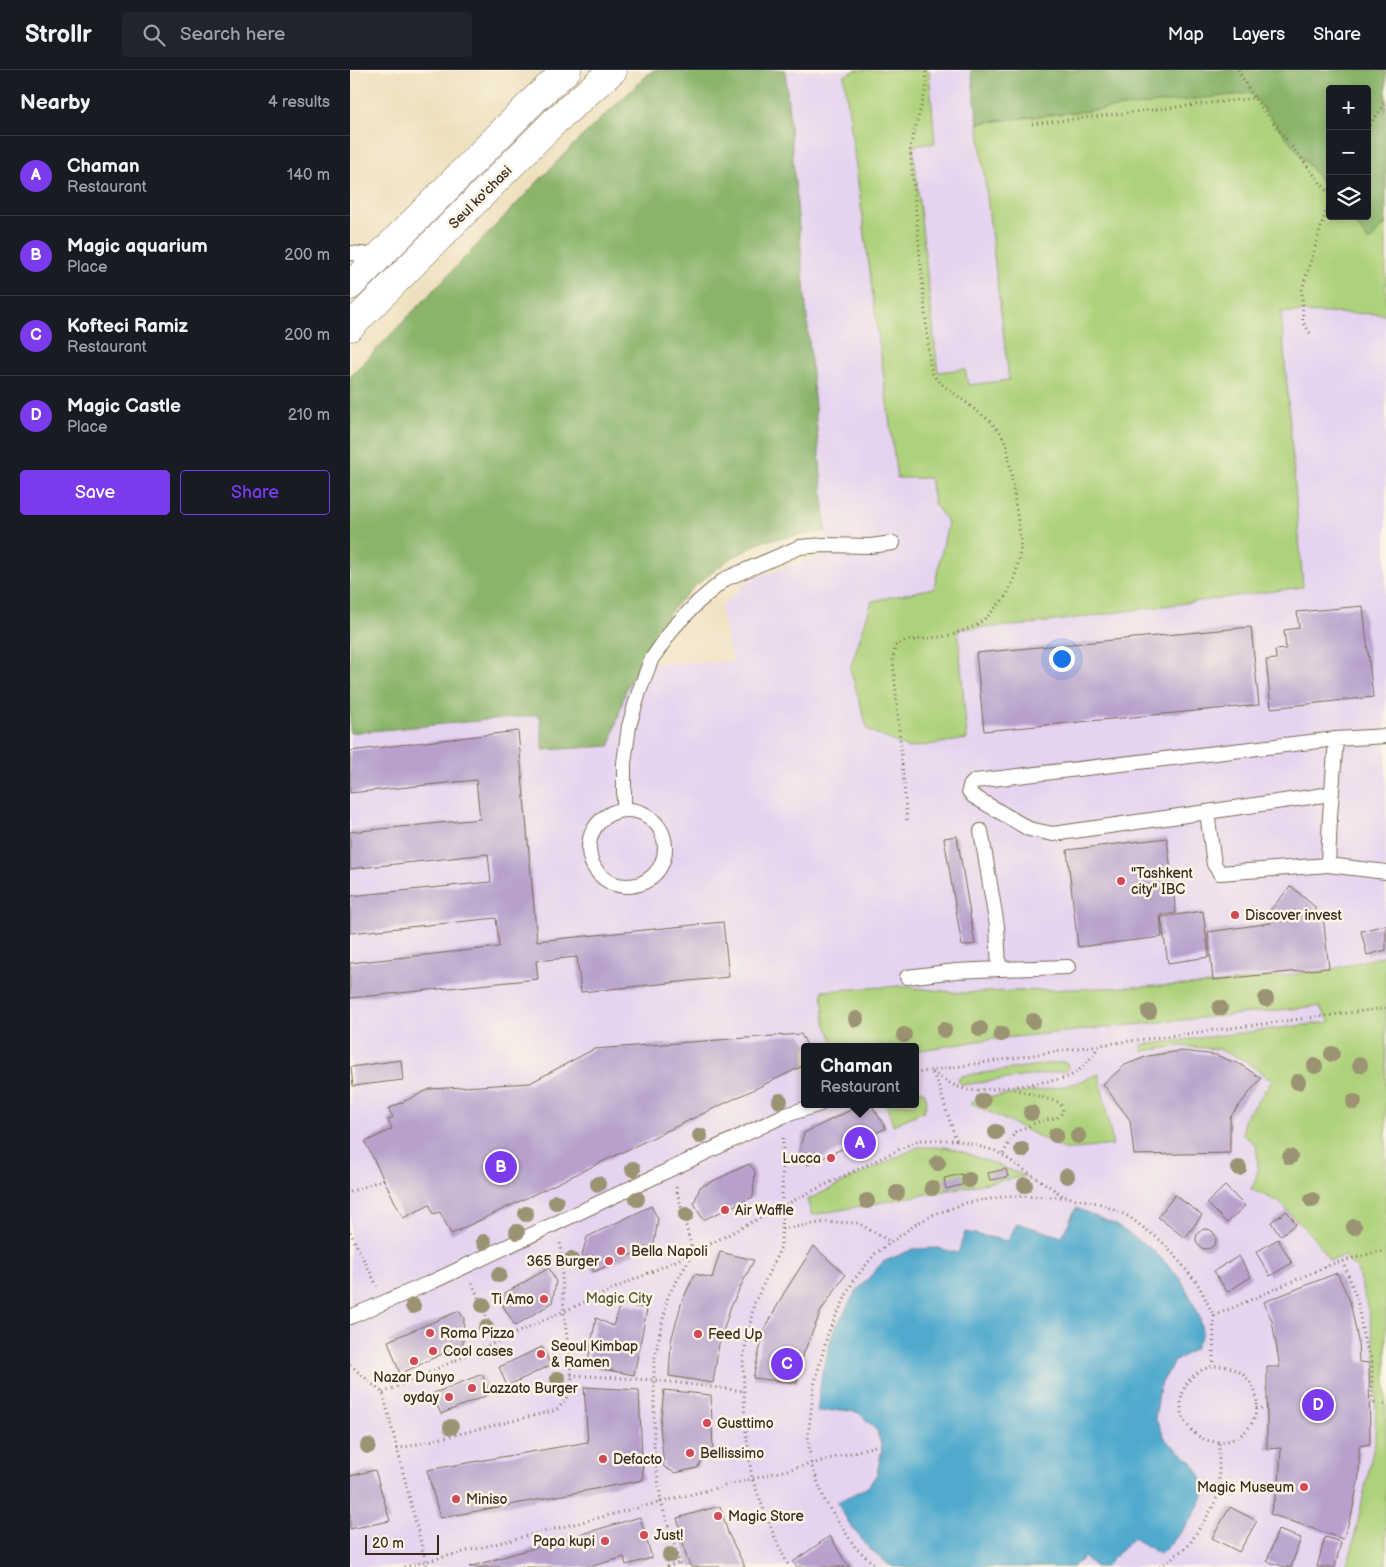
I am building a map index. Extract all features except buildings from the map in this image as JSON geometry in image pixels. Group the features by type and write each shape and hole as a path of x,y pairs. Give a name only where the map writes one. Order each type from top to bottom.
{"main road":[{"path":"350,286 535,99 567,70"},
{"name":"Seul ko'chasi","path":"350,327 555,120 613,70"}],"lane":[{"path":"350,253 379,256"},
{"path":"624,809 624,763 629,726 639,692 651,660 674,627 698,602 725,579 800,547 824,544 870,546 893,543"},
{"path":"1331,794 1053,834 1029,829 973,796 969,791 970,786 975,781 1336,738 1386,736"},
{"path":"1328,865 1336,738"},
{"path":"624,809 636,810 648,815 657,823 663,834 666,848 659,870 650,879 638,885 625,886 613,884 602,876 594,866 589,855 589,842 593,829 601,819 612,812 624,809"},
{"path":"1207,812 1214,864 1220,873 1328,865 1386,872"},
{"path":"981,831 996,926 1000,969"},
{"path":"907,977 956,971 1068,966"},
{"path":"350,1317 465,1266 783,1116 808,1108"}],"path":[{"path":"907,820 892,659 895,646 903,641 949,636 976,626 987,617 1006,596 1014,579 1021,542 1007,446 1000,432 989,420 939,382 932,375 930,366 910,148 912,133 926,89 926,70"},
{"path":"1238,70 1254,98 1326,191"},
{"path":"1032,124 1254,98"},
{"path":"1371,122 1386,101"},
{"path":"1310,333 1303,322 1302,290 1326,209"},
{"path":"919,1073 1099,1045 1386,1008"},
{"path":"931,1070 953,1085 970,1091 1007,1088 1069,1077 1087,1064 1099,1045"},
{"path":"931,1070 938,1084 956,1140"},
{"path":"1003,1154 1015,1132 1040,1121 1056,1118 1063,1112 1062,1106 1058,1102 1007,1088"},
{"path":"783,1116 781,1247 754,1304 743,1359 745,1424 752,1479 775,1538 789,1567"},
{"path":"383,1393 693,1253 782,1206 919,1140 956,1140 1003,1154 1066,1197"},
{"path":"672,1169 693,1253 668,1296 654,1360 654,1448 661,1502 681,1567"},
{"path":"350,1192 384,1179"},
{"path":"877,1567 855,1547 826,1501 811,1464 808,1436 814,1386 828,1333 853,1281 875,1254 916,1224 933,1215 966,1203 1008,1196 1066,1197 1098,1204 1128,1216 1160,1240 1199,1286 1214,1316 1213,1366"},
{"path":"397,1449 557,1410 566,1399 572,1380 564,1312 559,1222"},
{"path":"782,1229 826,1222 858,1223 891,1242"},
{"path":"350,1232 386,1302"},
{"path":"1214,1316 1343,1261 1380,1251 1386,1253"},
{"path":"1343,1261 1357,1299 1364,1341 1372,1360 1371,1403 1386,1404"},
{"path":"465,1266 497,1342"},
{"path":"350,1365 383,1393 427,1567"},
{"path":"1213,1366 1227,1367 1240,1373 1250,1383 1256,1396 1256,1408 1253,1420 1245,1431 1233,1439 1219,1442 1205,1439 1193,1432 1185,1420 1181,1407 1182,1393 1189,1380 1200,1371 1213,1366"},
{"path":"571,1375 654,1380 744,1391"},
{"path":"1256,1408 1267,1408"},
{"path":"1160,1567 1189,1545 1215,1502 1219,1493 1219,1442"},
{"path":"404,1567 811,1464 875,1446"},
{"path":"667,1567 679,1563"}],"shaded area":[{"path":"785,70 971,70 978,123 1326,191 1326,220 1352,220 1369,242 1386,223 1386,955 1329,970 1296,973 1354,1056 1279,1201 1357,1269 1369,1313 1377,1362 1375,1441 1352,1549 1346,1567 350,1567 350,668 733,662 720,607 753,578 826,555 826,531"}],"green space":[{"path":"653,70 785,70 826,531 763,541 728,560 696,585 674,607 656,630 626,689 610,746 543,750 540,715 350,733 350,377 574,144"},
{"path":"856,70 929,70 935,143 913,146 938,372 965,369 968,385 1009,380 978,123 1251,92 1326,187 1326,220 1352,220 1369,242 1386,223 1386,314 1281,312 1303,587 1025,625 958,629 967,739 908,748 868,730 850,669 872,601 934,588 948,523 934,503 930,478 897,478 844,76"},
{"path":"971,70 1386,70 1386,223 1369,242 1352,220 1371,220 1371,85 1326,85 1326,187 1251,93 978,123"},
{"path":"1386,955 1386,1567 1346,1567 1352,1549 1375,1441 1377,1362 1369,1313 1357,1269 1343,1256 1330,1261 1314,1238 1279,1202 1251,1189 1258,1168 1256,1145 1243,1135 1244,1119 1272,1081 1244,1060 1217,1049 1180,1046 1143,1051 1142,1045 1330,1022 1319,1006 985,1040 919,1050 919,1043 834,1043 825,1023 822,991 898,986 961,993 1215,984 1329,970"},
{"path":"1062,1062 1067,1063 1068,1068 1065,1071 962,1085 958,1079 961,1076"},
{"path":"1099,1074 1113,1145 1066,1150 971,1103 976,1099 1073,1084"},
{"path":"919,1090 924,1092 927,1100 924,1111 893,1125 887,1108 919,1108"},
{"path":"918,1147 945,1147 1026,1176 812,1215 807,1200"}],"water":[{"path":"1076,1208 1114,1224 1153,1250 1181,1279 1200,1317 1202,1334 1195,1348 1174,1362 1160,1386 1155,1418 1166,1440 1191,1461 1200,1475 1206,1490 1201,1500 1181,1532 1160,1554 1133,1538 1105,1567 1095,1567 1084,1557 1073,1567 892,1567 869,1548 850,1525 837,1502 868,1487 877,1474 882,1448 877,1431 859,1413 843,1410 817,1412 822,1374 833,1332 855,1293 883,1262 913,1249 938,1248 958,1253 965,1232 1008,1241 1017,1223 1062,1237"}],"place":[{"name":"\"Tashkent city\" IBC","path":"1121,881"},
{"name":"Discover invest","path":"1235,915"},
{"name":"Chaman","path":"860,1143"},
{"name":"Lucca","path":"831,1158"},
{"name":"Magic aquarium","path":"501,1167"},
{"name":"Air Waffle","path":"725,1210"},
{"name":"Bella Napoli","path":"621,1251"},
{"name":"365 Burger","path":"609,1261"},
{"name":"Ti Amo","path":"544,1299"},
{"name":"Roma Pizza","path":"430,1333"},
{"name":"Feed Up","path":"698,1334"},
{"name":"Cool cases","path":"433,1351"},
{"name":"Seoul Kimbap & Ramen","path":"541,1354"},
{"name":"Nazar Dunyo","path":"414,1361"},
{"name":"Kofteci Ramiz","path":"787,1364"},
{"name":"Lazzato Burger","path":"472,1388"},
{"name":"oyday","path":"449,1397"},
{"name":"Magic Castle","path":"1318,1405"},
{"name":"Gusttimo","path":"707,1423"},
{"name":"Bellissimo","path":"690,1453"},
{"name":"Defacto","path":"603,1459"},
{"name":"Magic Museum","path":"1304,1487"},
{"name":"Miniso","path":"456,1499"},
{"name":"Magic Store","path":"718,1516"},
{"name":"Just!","path":"644,1535"},
{"name":"Papa kupi","path":"605,1541"}],"park label":[{"name":"Magic City","path":"619,1298"}]}
